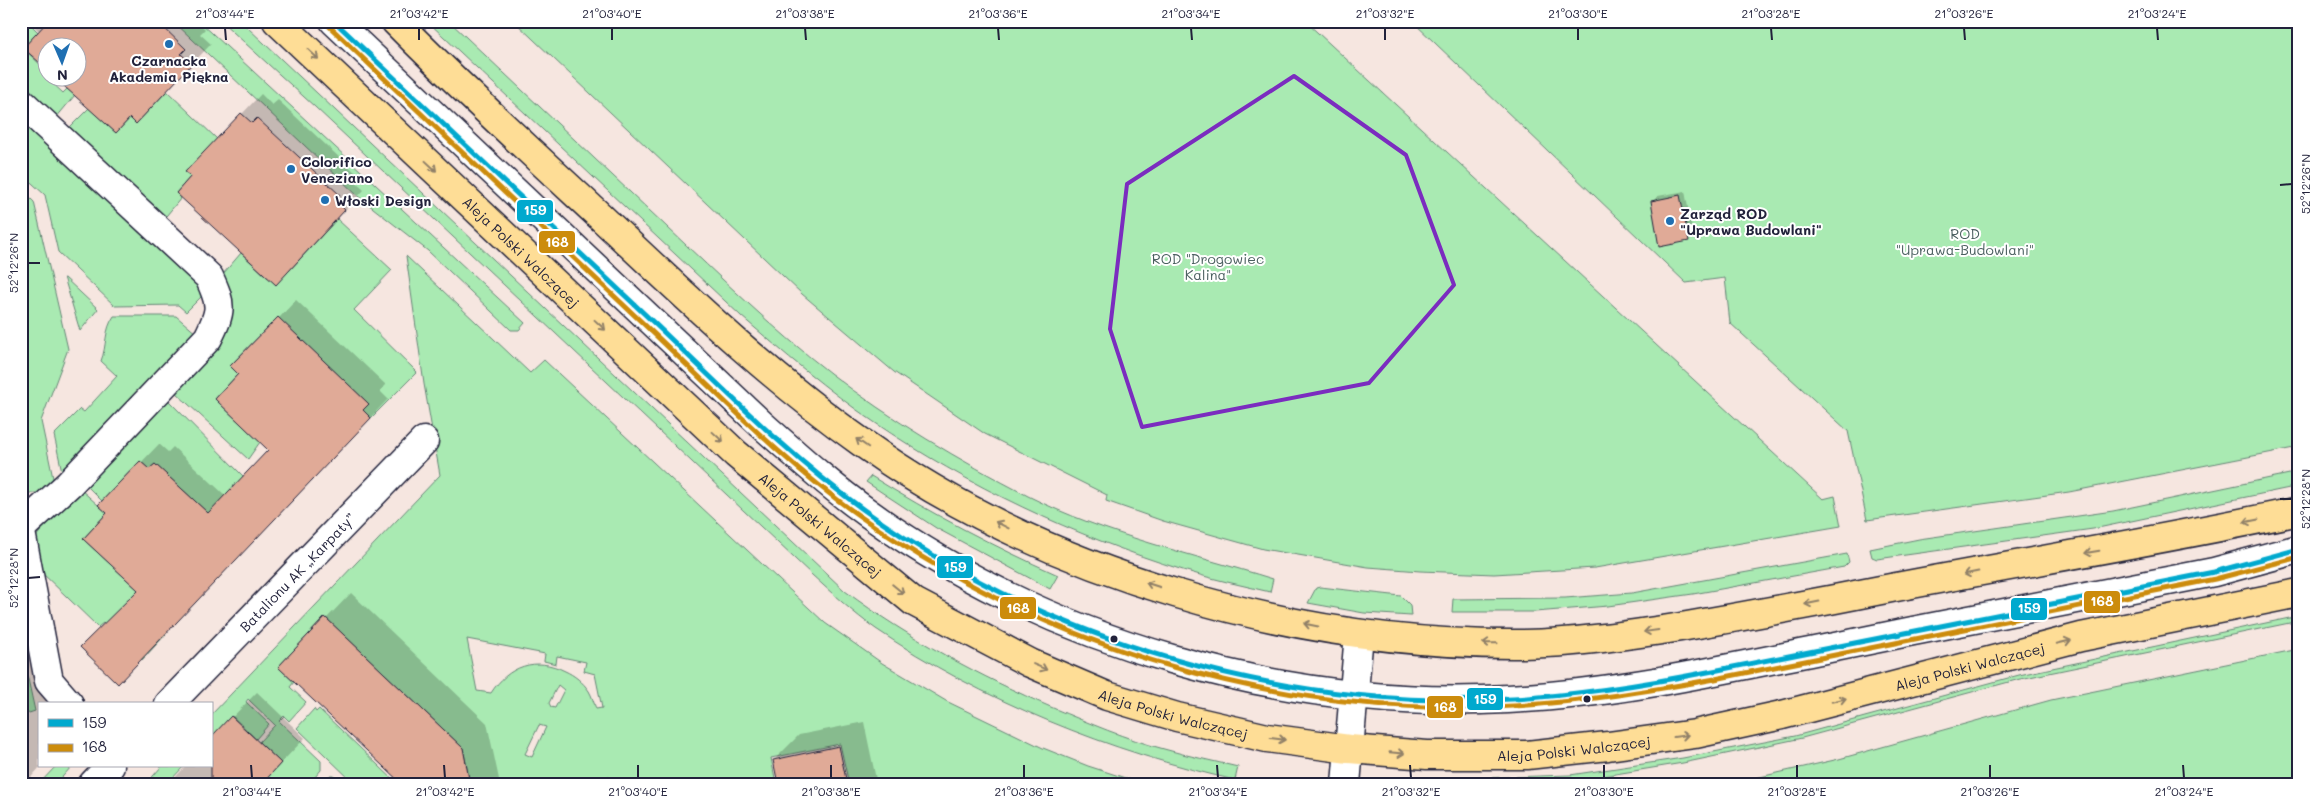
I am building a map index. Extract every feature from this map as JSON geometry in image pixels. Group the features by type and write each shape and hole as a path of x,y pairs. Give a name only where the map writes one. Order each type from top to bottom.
{"main road":[{"name":"Aleja Polski Walczącej","path":"277,21 736,454 914,602 1030,663 1107,696 1230,731 1349,748 1427,755 1527,755 1695,734 1782,715 2081,638 2299,593"},
{"path":"394,21 701,310 791,390 873,450 943,494 1026,537 1112,571 1226,607 1358,634 1428,642 1528,644 1609,637 1742,617 2019,563 2090,553 2299,511"}],"street":[{"path":"334,21 761,424 803,462 871,516 950,566 1048,614 1112,640 1225,673 1316,690 1353,694 1418,698 1511,699 1673,680 2214,572 2299,551"},
{"path":"21,102 208,277 219,298 218,318 208,338 69,484 21,528"},
{"name":"Batalionu AK „Karpaty”","path":"171,702 424,441"},
{"path":"21,532 50,681 67,702"},
{"path":"1346,784 1358,634"},
{"path":"93,784 108,768"}],"highlighted area":[{"path":"1294,76 1406,155 1454,285 1369,383 1142,427 1110,329 1127,184"}],"green space":[{"path":"21,21 37,21 32,26 38,32 23,48 38,62 38,88 58,88 63,93 67,89 75,95 56,118 21,86"},
{"path":"173,21 199,21 525,323 519,330 511,330 428,251 359,197"},
{"path":"221,21 240,21 247,27 845,591 920,641 998,683 1122,736 1173,752 1238,767 1235,780 1142,755 1049,721 959,679 916,655 876,629 812,575 315,107"},
{"path":"427,21 449,21 767,320 830,373 877,407 951,454 1028,496 1058,510 1119,533 1273,579 1270,592 1215,579 1142,557 1062,525 984,488 874,422 823,384 741,316"},
{"name":"ROD \"Drogowiec Kalina\"","path":"514,21 1305,21 1823,499 1835,496 1841,526 1595,568 1494,574 1368,567 1263,549 1163,521 1106,501 1107,495 985,434 894,372 802,294"},
{"name":"ROD \"Uprawa-Budowlani\"","path":"1412,21 2299,21 2299,447 2069,492 1867,520 1848,431 1730,323 1725,278 1686,283"},
{"path":"167,91 217,139 186,172 191,176 176,193 181,198 162,221 67,130 89,108 116,133 130,118 136,124"},
{"path":"21,119 206,292 186,312 178,305 115,306 58,252 45,195 21,173"},
{"path":"21,189 34,202 68,349 41,421 53,478 51,483 39,493 28,493 21,481"},
{"path":"337,219 392,270 354,310 417,372 371,418 363,410 369,404 286,325 280,330 272,323 230,366 238,374 215,399 260,442 248,459 175,392 222,342 227,324 230,293 223,274 241,253 268,278 282,264 289,271"},
{"path":"406,256 530,373 544,360 825,623 882,663 946,701 1043,748 1088,766 1144,784 849,784 840,744 771,758 776,784 470,784 463,748 325,617 278,667 294,682 290,687 306,702 289,721 284,716 279,721 321,761 321,770 309,784 270,784 266,779 281,763 259,742 275,725 248,699 246,702 269,724 256,739 232,716 212,736 212,714 440,475 424,384","holes":["467,639 545,654 544,661 556,664 557,656 586,662 584,671 595,674 602,708 596,709 589,691 575,677 544,664 533,664 514,670 491,693 477,691","558,685 564,690 555,708 551,707 549,703","539,725 546,727 532,757 525,754"]},
{"path":"64,277 98,309 80,331"},
{"path":"114,316 176,316 197,334 63,476 54,435 80,409 84,412 117,376 101,361 107,332"},
{"path":"166,398 243,476 238,541 155,464 149,469 140,461 102,501 85,484"},
{"path":"2299,472 2299,486 2093,529 1877,559 1872,557 1870,549 1919,539 2113,511"},
{"path":"871,476 963,529 1058,575 1050,589 936,528 866,482"},
{"path":"80,489 107,513 83,539 161,611 152,615 168,632 142,660 103,623 98,627 38,569 35,538 59,508"},
{"path":"1847,554 1849,562 1844,567 1693,594 1608,606 1535,612 1452,612 1453,599 1565,598 1632,593"},
{"path":"1316,588 1401,596 1410,605 1411,616 1364,613 1308,603"},
{"path":"2299,616 2299,621 2020,679 1802,738 1683,763 1554,784 1451,784 1451,779 1570,775 1683,758 1795,736 2019,675"},
{"path":"21,647 35,711 23,715 21,707"},
{"path":"2299,649 2299,784 1729,784 1839,759 2051,700"},
{"path":"314,709 316,712 319,709 398,784 355,784 297,728"},
{"path":"54,768 70,768 56,784 39,784"},
{"path":"160,768 182,768 167,784 146,784"},
{"path":"329,776 333,776 343,784 320,784"}],"building":[{"path":"48,21 157,21 186,49 181,54 192,64 136,124 130,118 116,133 66,88 88,88 88,38 38,38 38,61 23,48"},
{"path":"241,113 252,123 257,118 340,195 335,200 345,210 276,285 176,193 191,176 185,172"},
{"name":"Zarząd ROD \"Uprawa Budowlani\"","path":"1680,195 1689,241 1659,247 1651,201"},
{"path":"278,317 369,404 363,410 371,418 118,684 80,647 138,590 83,539 107,513 98,505 140,461 149,469 155,464 208,513 268,450 215,399 238,374 230,366"},
{"path":"325,617 463,748 470,784 402,784 278,667"},
{"path":"231,716 281,763 262,784 211,784 212,736"},
{"path":"839,746 847,784 778,784 773,760"}],"transit line":[{"name":"159","path":"334,21 755,419 836,489 864,510 936,557 1011,597 1090,631 1172,659 1256,680 1341,693 1427,700 1513,699 1563,695 1688,676 2214,572 2299,549"},
{"name":"168","path":"329,26 752,427 833,496 861,517 934,564 1010,604 1089,639 1171,666 1255,687 1341,701 1427,707 1513,706 1564,702 1640,692 1715,679 2215,579 2299,557"}],"place":[{"name":"Czarnacka Akademia Piękna","path":"169,44"},
{"name":"Colorifico Veneziano","path":"291,169"},
{"name":"Włoski Design","path":"325,200"},
{"name":"Zarząd ROD \"Uprawa Budowlani\"","path":"1670,221"}]}
